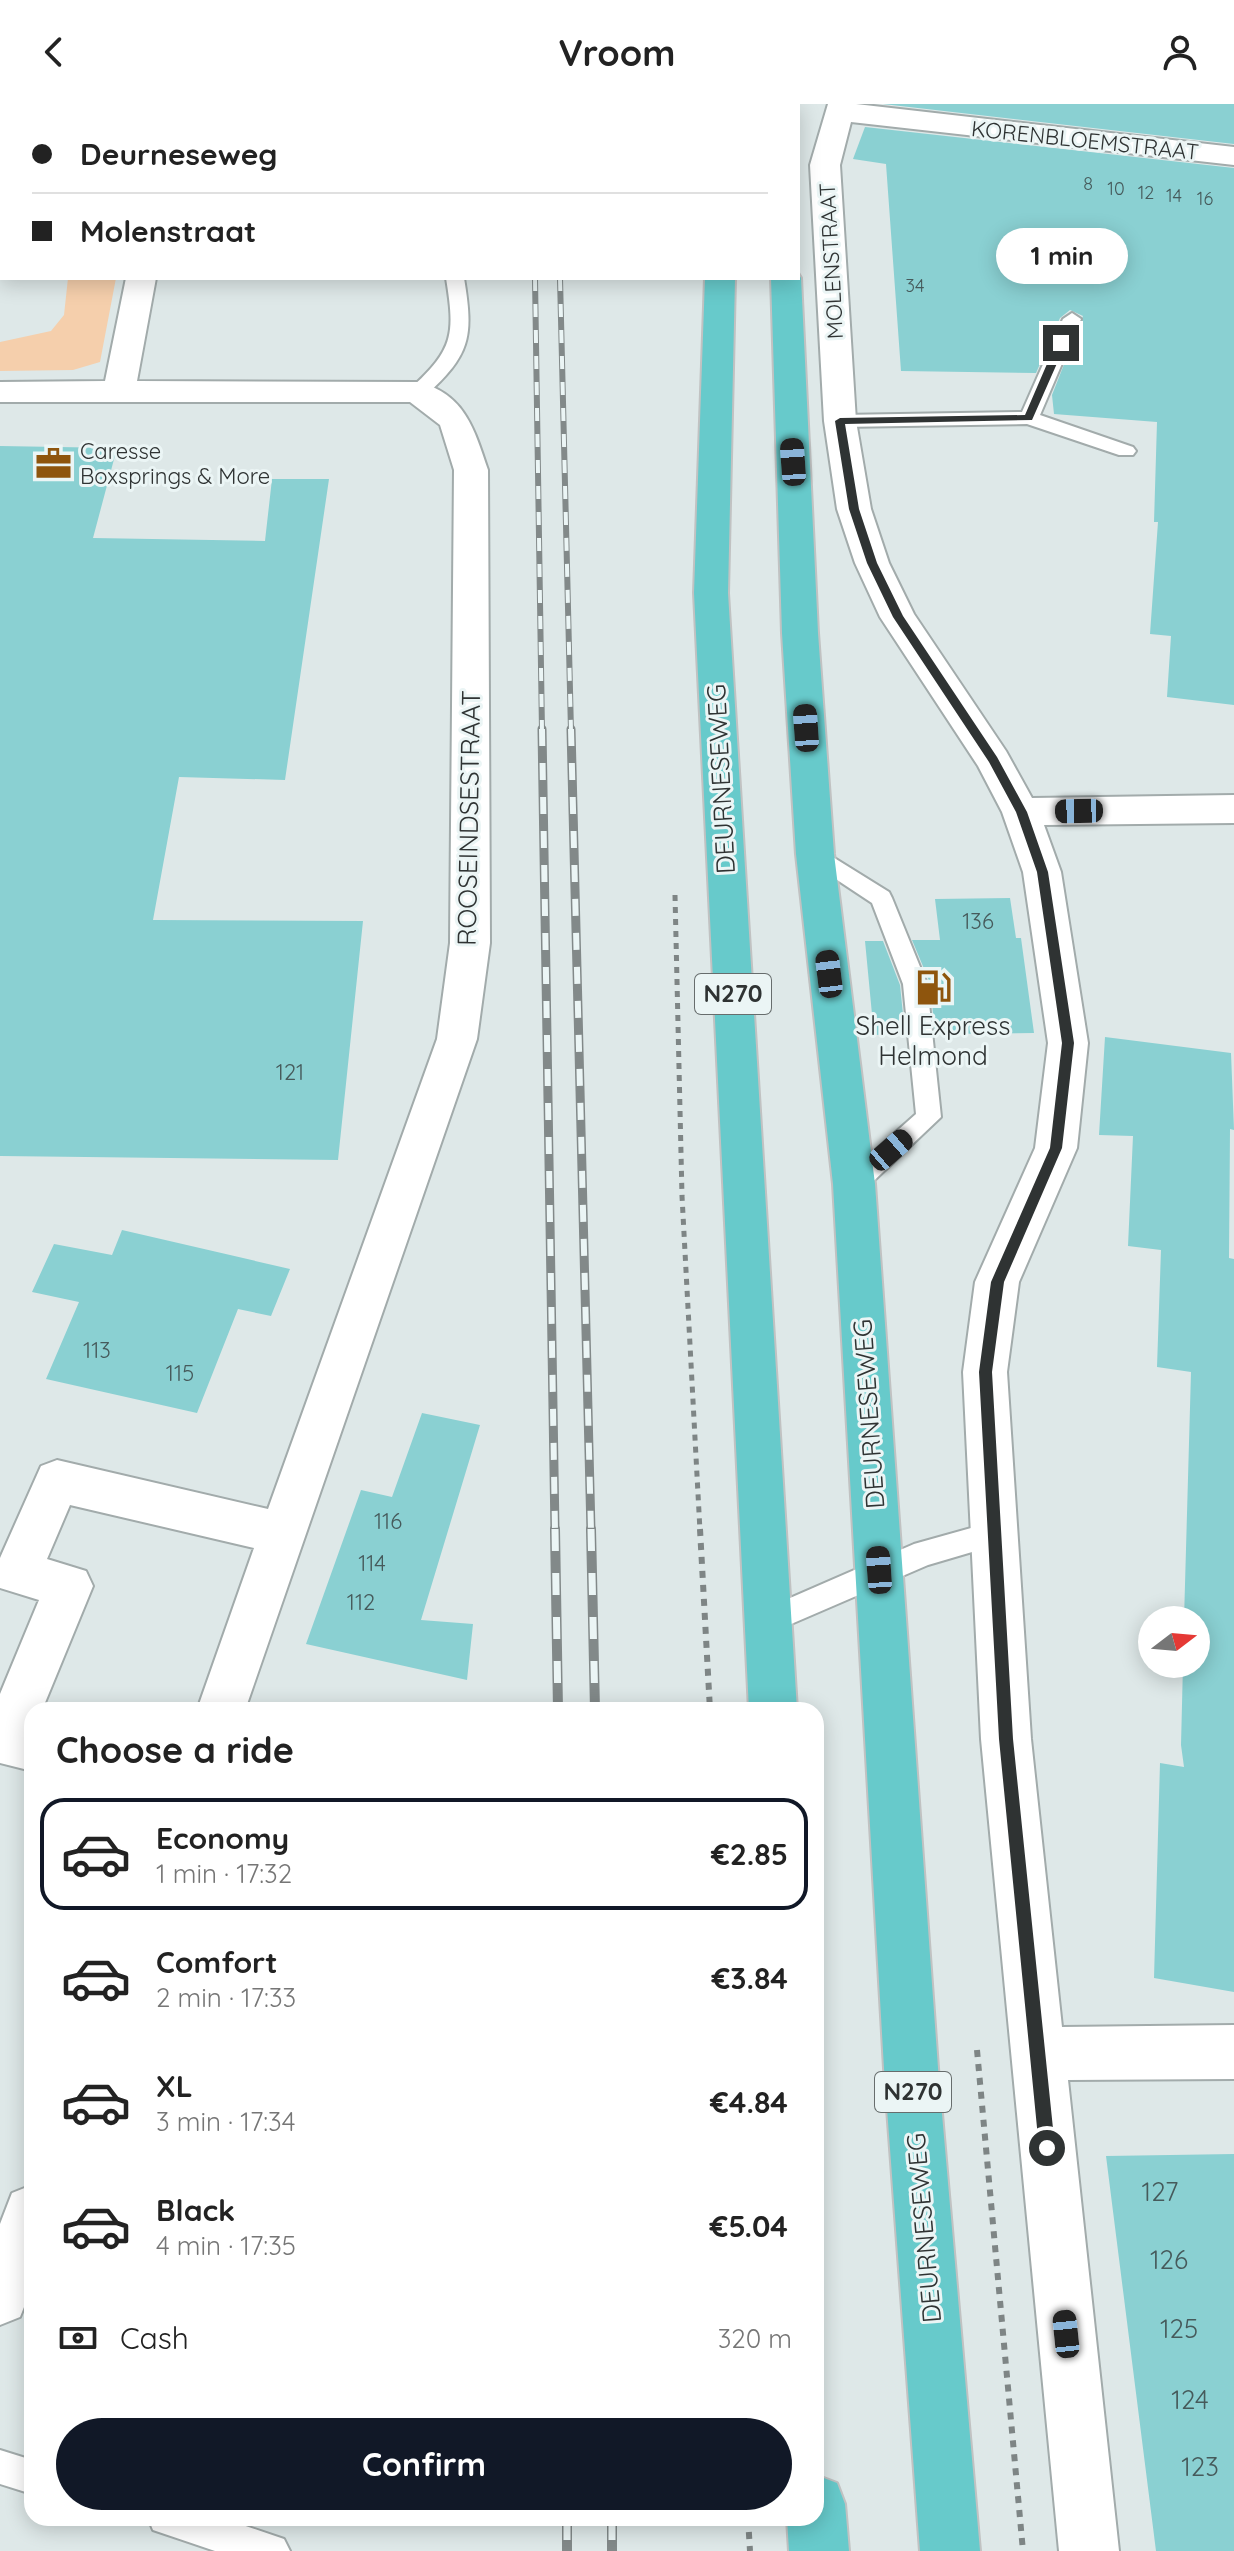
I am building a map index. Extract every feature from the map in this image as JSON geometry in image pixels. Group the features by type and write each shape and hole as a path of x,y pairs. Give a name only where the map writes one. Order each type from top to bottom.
{"main road":[{"name":"DEURNESEWEG","path":"720,280 711,593 773,1702"},
{"name":"DEURNESEWEG","path":"786,280 800,633 815,854 854,1184 911,2068 950,2551"},
{"path":"817,2526 819,2551"}],"street":[{"name":"KORENBLOEMSTRAAT","path":"841,108 1234,156"},
{"name":"MOLENSTRAAT","path":"841,108 825,165 840,421 854,509 872,563 898,617 993,760 1021,812"},
{"path":"119,391 141,280"},
{"path":"0,392 418,392"},
{"name":"ROOSEINDSESTRAAT","path":"224,1702 457,1039 470,943 471,470 455,420 418,392"},
{"path":"1089,2551 1006,1739 985,1372 997,1282 1056,1148 1068,1043 1042,872 1021,812 1234,809"},
{"path":"24,1745 5,1741 69,1586 17,1573 57,1481 283,1534"},
{"path":"1037,2054 1234,2052"},
{"path":"0,2297 24,2234"}],"lane":[{"path":"418,392 444,369 459,349 463,328 455,280"},
{"path":"1029,418 1072,319"},
{"path":"840,421 1029,418 1126,451"},
{"path":"815,854 881,898 915,984 929,1117 854,1184"},
{"path":"768,1621 879,1570 924,1553 996,1533"},
{"path":"0,2467 24,2474"},
{"path":"191,2526 272,2551"}],"path":[{"path":"748,2526 750,2551"}],"shaded area":[{"path":"68,280 116,280 100,362 73,370 0,371 0,342 51,331 64,315"}],"building":[{"path":"883,104 1234,104 1234,144"},
{"path":"865,127 1234,168 1234,705 1167,697 1171,636 1150,634 1158,522 1154,522 1157,422 1054,414 1052,395 1083,316 1070,310 1060,318 1036,373 901,371 886,164 853,159"},
{"path":"0,446 117,448 93,538 265,541 272,479 329,479 285,780 179,777 153,920 363,921 338,1160 0,1156"},
{"path":"1010,898 1016,938 1021,938 1034,1033 935,1034 930,983 912,940 940,940 935,899"},
{"path":"865,941 883,941 900,985 905,1034 874,1035"},
{"path":"1105,1037 1231,1053 1234,1130 1230,1129 1229,1258 1234,1259 1234,1992 1154,1978 1160,1763 1184,1767 1181,1745 1183,1678 1210,1678 1210,1606 1184,1606 1191,1372 1157,1367 1161,1250 1128,1246 1133,1136 1099,1135"},
{"path":"122,1230 290,1269 271,1316 238,1309 197,1413 46,1379 79,1302 32,1292 54,1244 112,1255"},
{"path":"422,1413 480,1425 421,1620 473,1624 467,1680 306,1644 361,1490 392,1497"},
{"path":"1234,2154 1234,2551 1156,2551 1106,2156"}],"railway":[{"path":"535,280 542,731"},
{"path":"560,280 571,731"},
{"path":"542,729 555,1531"},
{"path":"571,729 591,1531"},
{"path":"555,1529 558,1702"},
{"path":"591,1529 595,1702"},
{"path":"567,2526 567,2551"},
{"path":"612,2526 612,2551"}],"place":[{"name":"Caresse Boxsprings & More","path":"54,464"},
{"name":"Shell Express Helmond","path":"933,987"}],"route":[{"path":"1047,2148 1006,1739 985,1372 997,1282 1056,1148 1068,1043 1042,872 1021,812 993,760 898,617 872,563 854,509 840,421 1029,418 1061,343"}]}
